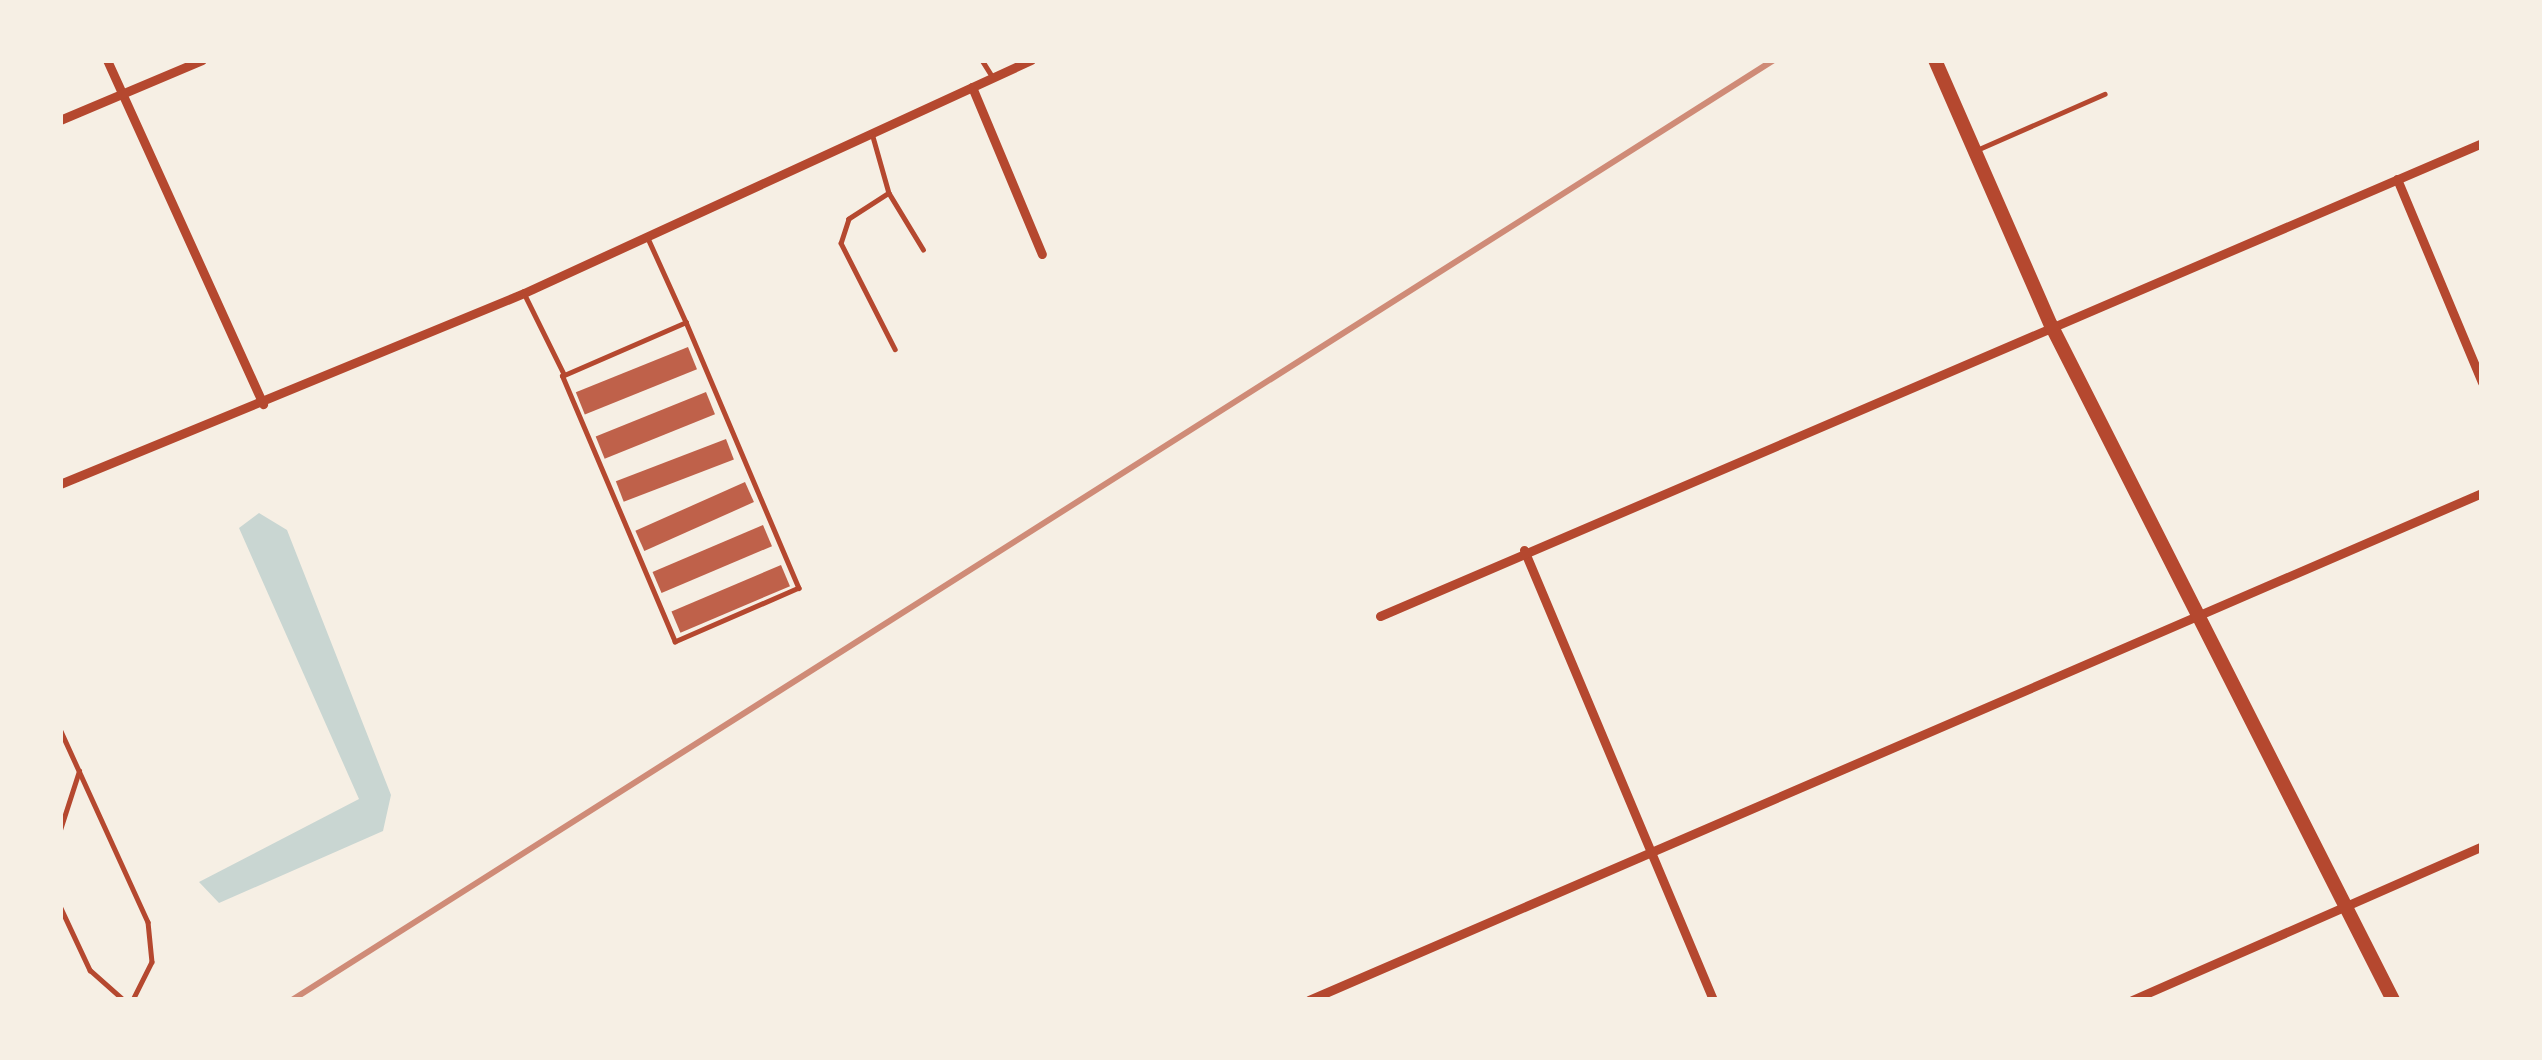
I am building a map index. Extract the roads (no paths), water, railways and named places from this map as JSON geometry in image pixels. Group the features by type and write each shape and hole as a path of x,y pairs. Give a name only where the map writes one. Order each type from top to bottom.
{"main road":[{"path":"1936,60 2051,325 2202,615 2393,1000"}],"street":[{"path":"107,60 262,404"},
{"path":"60,120 202,60"},
{"path":"60,484 524,292 1031,60"},
{"path":"972,87 1042,254"},
{"path":"1380,616 1524,550 2482,143"},
{"path":"2397,179 2482,382"},
{"path":"1309,1000 2482,493"},
{"path":"1524,550 1713,1000"},
{"path":"2132,1000 2482,846"}],"lane":[{"path":"982,60 993,77"},
{"path":"1974,152 2104,94"},
{"path":"872,133 889,193 923,249"},
{"path":"889,193 849,219 841,243 896,349"},
{"path":"524,292 565,374 675,642 799,588 646,236"},
{"path":"565,374 686,322"},
{"path":"60,729 153,941 133,1000"},
{"path":"60,830 79,771"},
{"path":"60,906 89,970 124,1000"}],"railway":[{"path":"292,1000 1774,60"}]}
